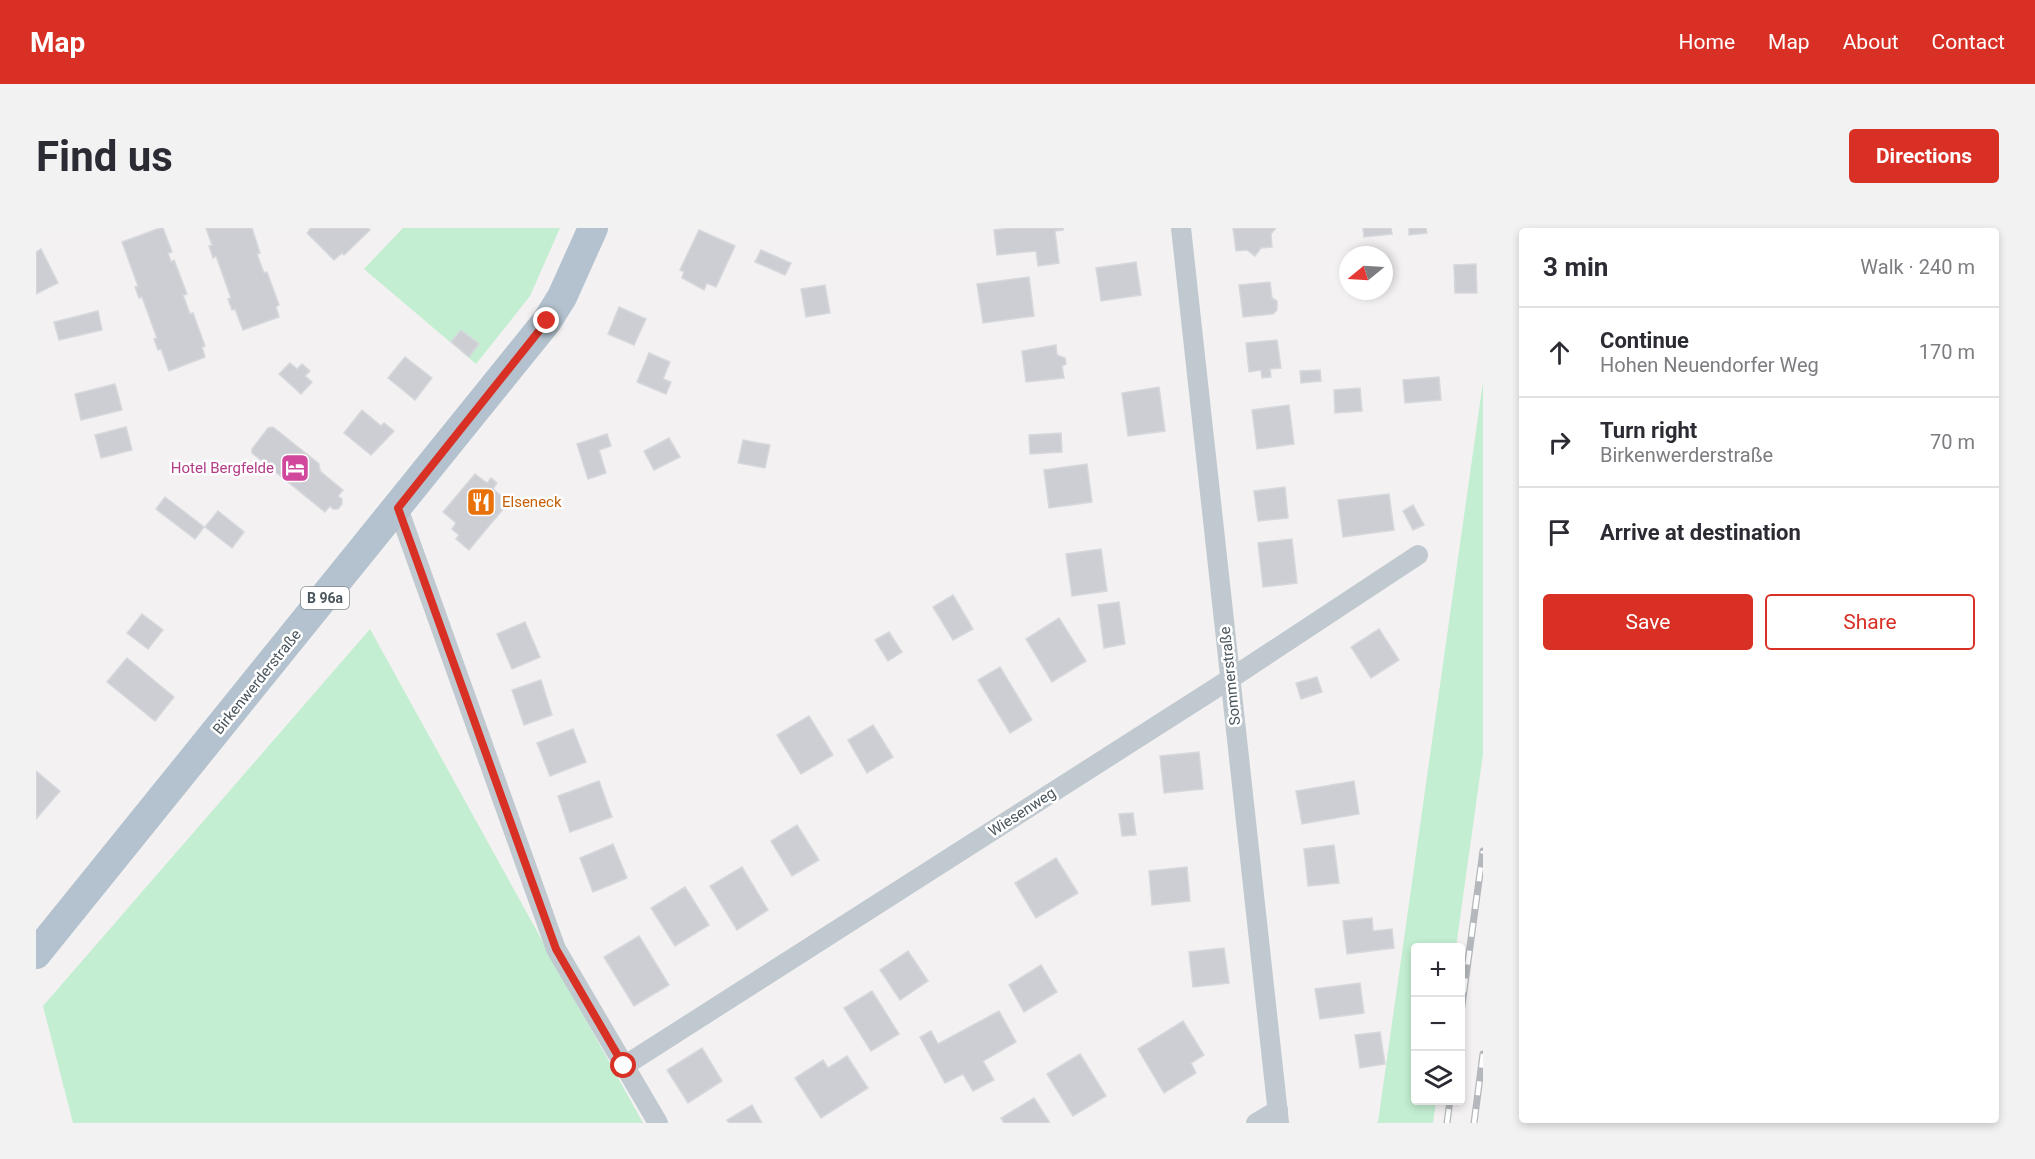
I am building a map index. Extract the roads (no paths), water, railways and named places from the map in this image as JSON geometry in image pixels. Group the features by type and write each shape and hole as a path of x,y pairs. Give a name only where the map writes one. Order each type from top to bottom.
{"main road":[{"name":"Birkenwerderstraße","path":"36,954 547,321 562,297 593,228"}],"street":[{"name":"Sommerstraße","path":"1181,228 1278,1117"},
{"path":"398,508 556,949 658,1123"},
{"name":"Wiesenweg","path":"624,1066 1230,679 1418,555"},
{"path":"1256,1123 1278,1117"}],"railway":[{"path":"1463,997 1483,851"},
{"path":"1474,1123 1483,1054"},
{"path":"1447,1123 1449,1105"}],"place":[{"name":"Hotel Bergfelde","path":"295,468"},
{"name":"Elseneck","path":"481,502"}]}
